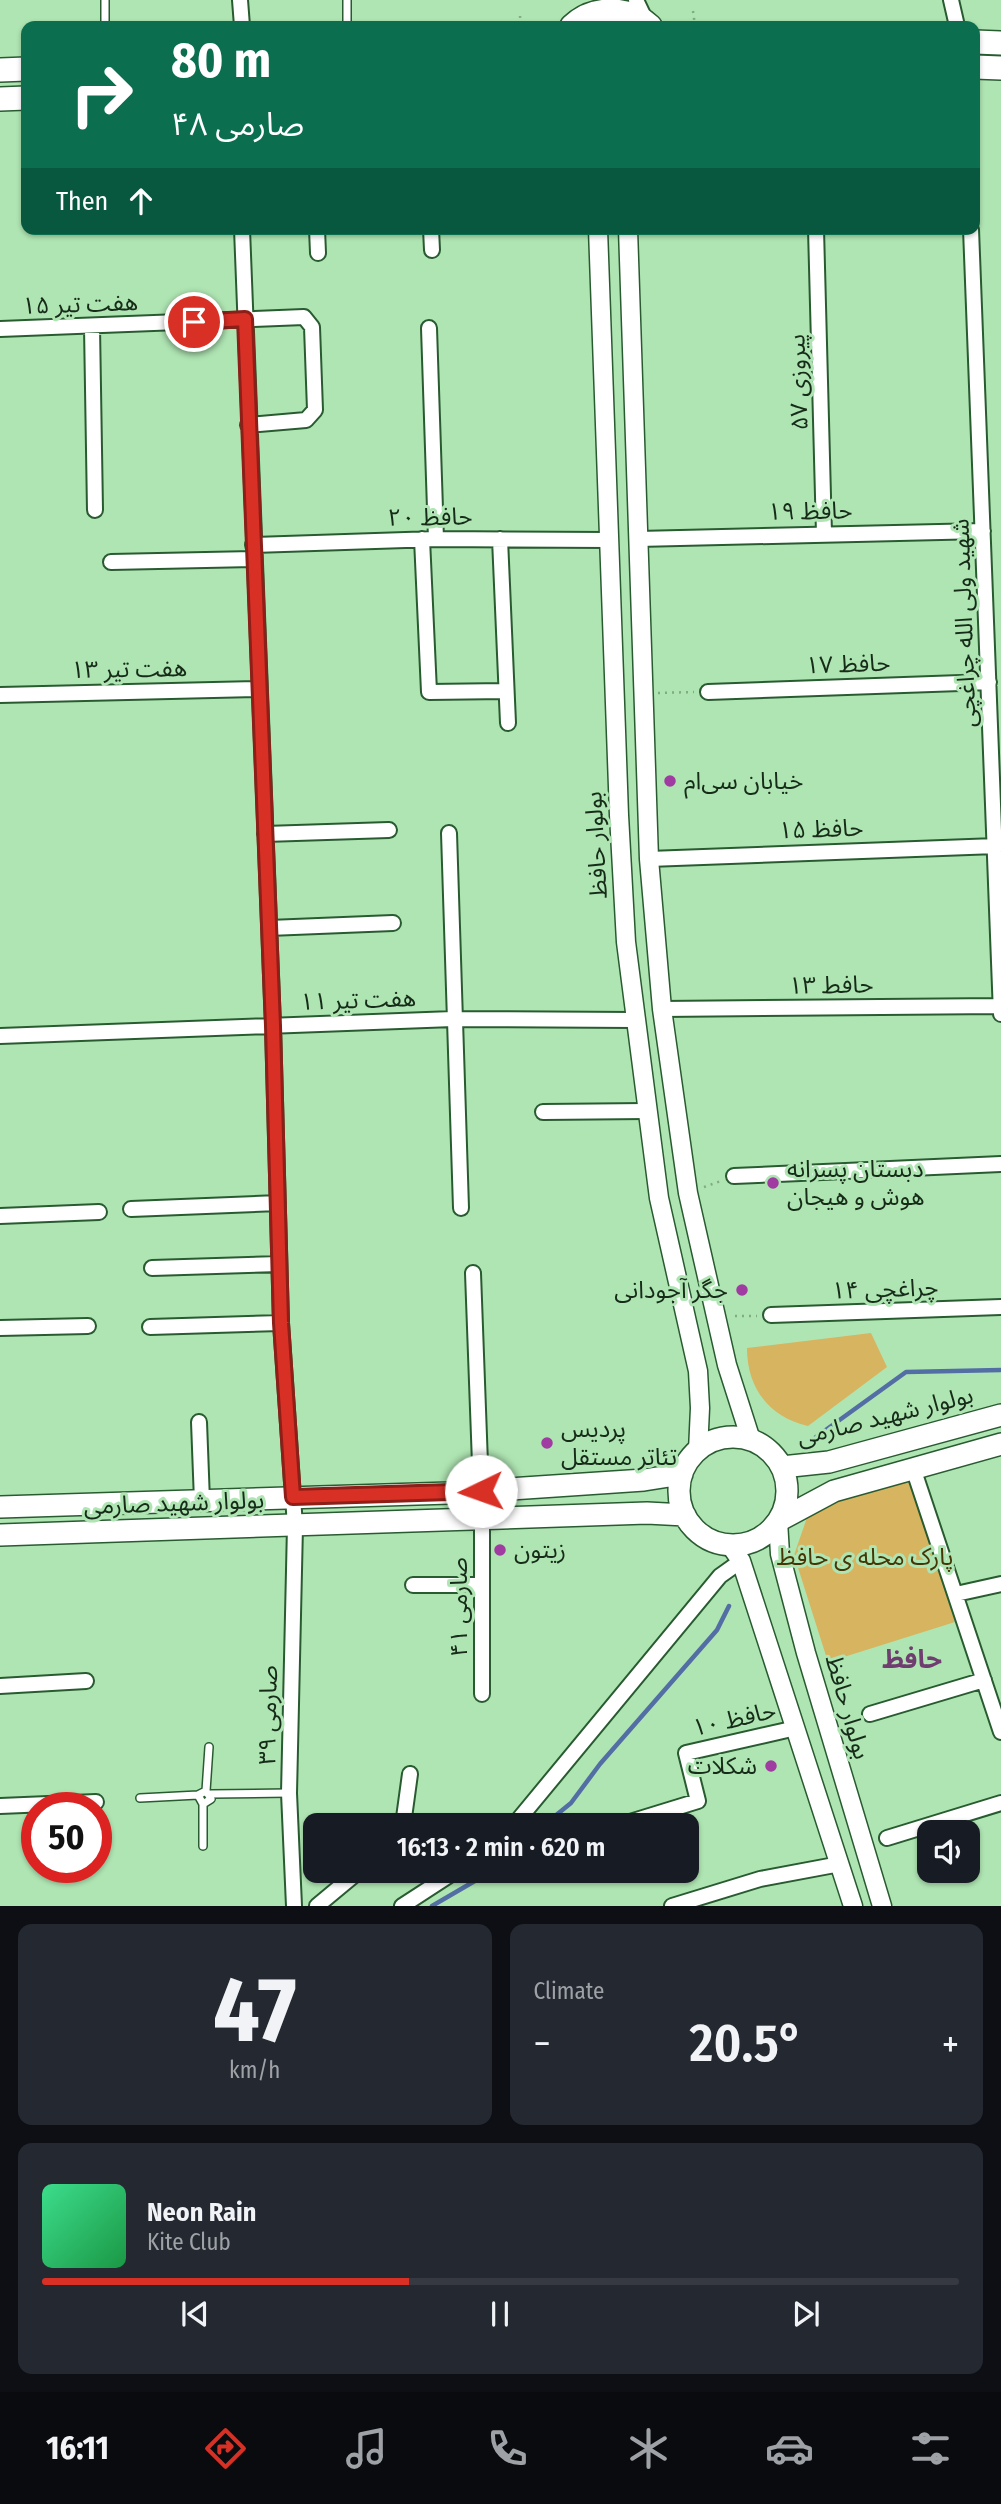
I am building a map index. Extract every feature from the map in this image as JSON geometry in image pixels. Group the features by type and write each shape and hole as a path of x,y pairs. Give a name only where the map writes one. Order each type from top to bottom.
{"main road":[{"path":"577,16 619,11 641,21"},
{"path":"980,42 1001,43"},
{"path":"980,66 1001,68"},
{"path":"0,70 21,69"},
{"path":"0,99 21,98"},
{"name":"بولوار شهید صارمی","path":"782,1467 829,1462 1001,1415"},
{"path":"778,1521 787,1494 782,1467 768,1451 751,1440 723,1439 698,1451 682,1474 681,1502 685,1516 704,1536 735,1553 778,1521 834,1491 1001,1444"},
{"name":"بولوار شهید صارمی","path":"0,1507 481,1491 644,1480 682,1474"},
{"name":"بولوار شهید صارمی","path":"0,1535 647,1513 685,1516"}],"street":[{"path":"240,0 242,21"},
{"path":"636,0 646,21"},
{"path":"951,0 956,21"},
{"name":"صارمی ۳۹","path":"242,235 273,1026 281,1323 295,1526 289,1793 294,1906"},
{"path":"317,235 318,253"},
{"path":"431,235 432,250"},
{"name":"بولوار حافظ","path":"598,235 621,864 634,1020 659,1198 698,1371 698,1451"},
{"path":"628,235 649,859 662,1009 688,1193 727,1365 751,1440"},
{"name":"پیروزی ۵۷","path":"816,235 824,534"},
{"name":"شهید ولی الله چراغچی","path":"971,235 989,682 997,778 996,846 1001,1014"},
{"name":"هفت تیر ۱۵","path":"0,329 304,317 312,327 315,410 306,420 248,425"},
{"path":"92,327 95,510"},
{"path":"429,328 429,692 505,691"},
{"name":"حافظ ۱۹","path":"639,539 983,531"},
{"name":"حافظ ۲۰","path":"111,562 429,539 609,540"},
{"path":"500,539 508,723"},
{"path":"985,556 1001,555"},
{"name":"حافظ ۱۷","path":"708,692 989,682"},
{"name":"هفت تیر ۱۳","path":"0,695 259,689"},
{"path":"265,834 389,830"},
{"path":"449,833 461,1208"},
{"name":"حافظ ۱۵","path":"649,859 996,846"},
{"path":"269,928 393,923"},
{"name":"حافط ۱۳","path":"662,1009 1000,1006"},
{"name":"هفت تیر ۱۱","path":"0,1036 453,1019 634,1020"},
{"path":"543,1112 646,1111"},
{"path":"734,1176 1001,1164"},
{"path":"131,1209 278,1203"},
{"path":"0,1216 99,1212"},
{"path":"152,1268 279,1264"},
{"path":"473,1273 481,1491"},
{"name":"چراغچی ۱۴","path":"771,1315 1001,1307"},
{"path":"150,1327 281,1323"},
{"path":"0,1328 88,1326"},
{"path":"199,1422 202,1501"},
{"path":"914,1468 1001,1730"},
{"name":"صارمی ۴۱","path":"482,1520 482,1694"},
{"name":"بولوار حافظ","path":"778,1521 780,1554 806,1653 882,1906"},
{"path":"735,1553 796,1728 853,1906"},
{"path":"524,1813 720,1576 735,1553"},
{"path":"957,1594 1001,1584"},
{"path":"412,1585 482,1585"},
{"path":"0,1686 86,1681"},
{"path":"870,1714 984,1681"},
{"name":"حافظ ۱۰","path":"659,1813 698,1801 686,1753 796,1728"},
{"path":"405,1813 410,1774"},
{"path":"887,1838 1001,1803"},
{"path":"0,1806 21,1805"},
{"path":"672,1906 760,1879 840,1864"},
{"path":"317,1906 345,1883"},
{"path":"402,1906 437,1883"}],"lane":[{"path":"104,0 105,21"},
{"path":"346,0 347,21"},
{"path":"203,1804 208,1803 209,1747"},
{"path":"140,1798 198,1796 208,1792 289,1793"},
{"path":"198,1796 203,1804 202,1846"}],"path":[{"path":"692,11 694,21"},
{"path":"520,16 520,21"},
{"path":"643,694 708,692"},
{"path":"688,1193 734,1176"},
{"path":"735,1316 771,1315"}],"green space":[{"path":"871,1333 887,1367 808,1426 782,1416 763,1399 756,1388 751,1376 747,1348"},
{"name":"پارک محله ی حافظ","path":"909,1480 955,1622 828,1662 794,1555 810,1509"}],"waterway":[{"path":"816,1437 906,1372 1001,1370"},
{"path":"559,1813 571,1803 600,1764 717,1630 729,1606"},
{"path":"432,1906 471,1883"}],"place":[{"name":"خیابان سی‌ام","path":"670,781"},
{"name":"دبستان پسرانه هوش و هیجان","path":"773,1183"},
{"name":"جگر آجودانی","path":"742,1290"},
{"name":"پردیس تئاتر مستقل","path":"547,1443"},
{"name":"زیتون","path":"500,1550"},
{"name":"شکلات","path":"771,1766"}],"district":[{"name":"حافظ","path":"912,1659"}],"route":[{"path":"194,322 245,319 273,1026 281,1323 293,1497 481,1491"}]}
